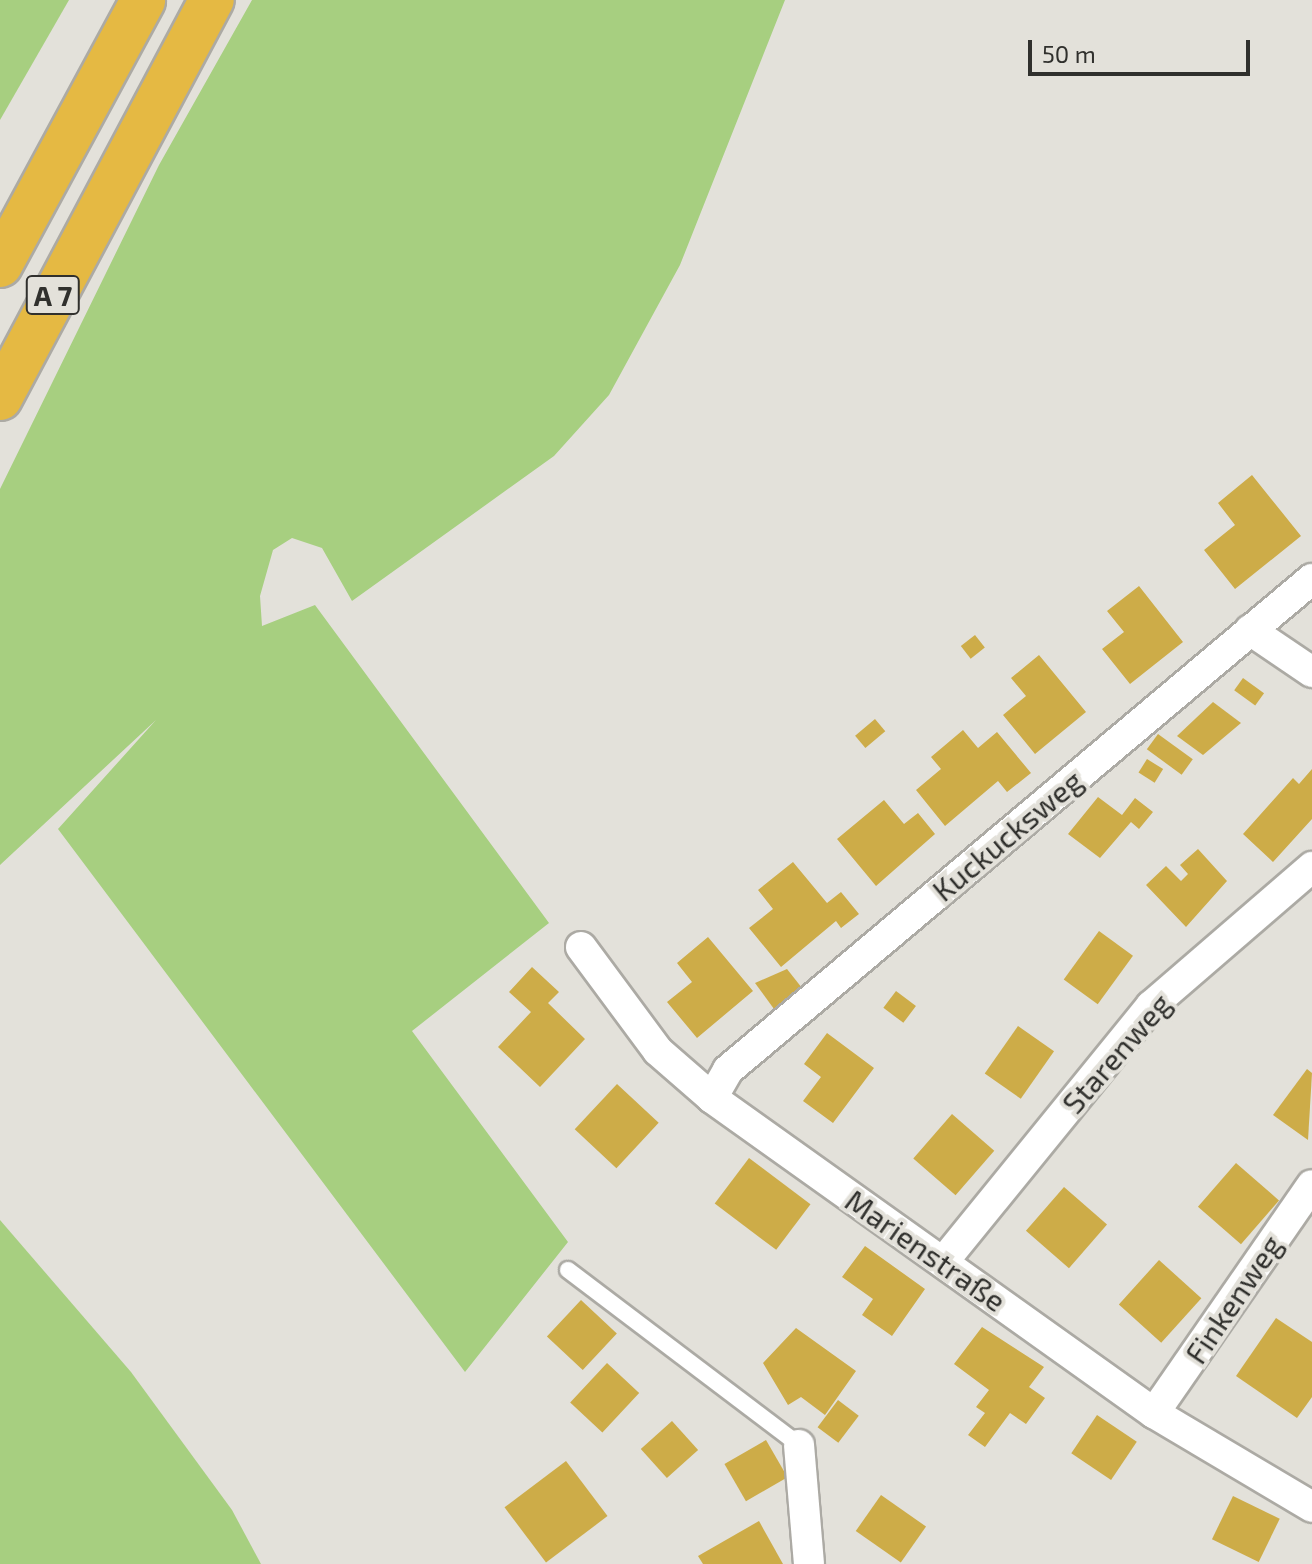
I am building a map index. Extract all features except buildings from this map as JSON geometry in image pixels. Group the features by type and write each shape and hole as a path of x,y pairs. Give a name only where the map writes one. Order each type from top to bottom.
{"highway":[{"name":"A 7","path":"0,265 143,0"},
{"name":"A 7","path":"0,398 212,0"}],"street":[{"name":"Kuckucksweg","path":"712,1098 728,1070 1312,579"},
{"path":"1250,630 1312,672"},
{"name":"Starenweg","path":"943,1262 1151,1006 1312,867"},
{"name":"Marienstraße","path":"581,947 658,1051 712,1098 1154,1413 1312,1507"},
{"name":"Finkenweg","path":"1154,1413 1312,1185"},
{"path":"799,1445 809,1564"}],"lane":[{"path":"568,1270 799,1445"}],"green space":[{"path":"0,0 69,0 0,120"},
{"path":"252,0 785,0 680,265 609,395 554,456 352,601 322,548 292,538 273,550 260,596 262,626 315,605 549,923 412,1031 568,1242 465,1372 58,829 156,720 0,865 0,489 159,165"},
{"path":"0,1220 131,1372 232,1510 261,1564 0,1564"}]}
